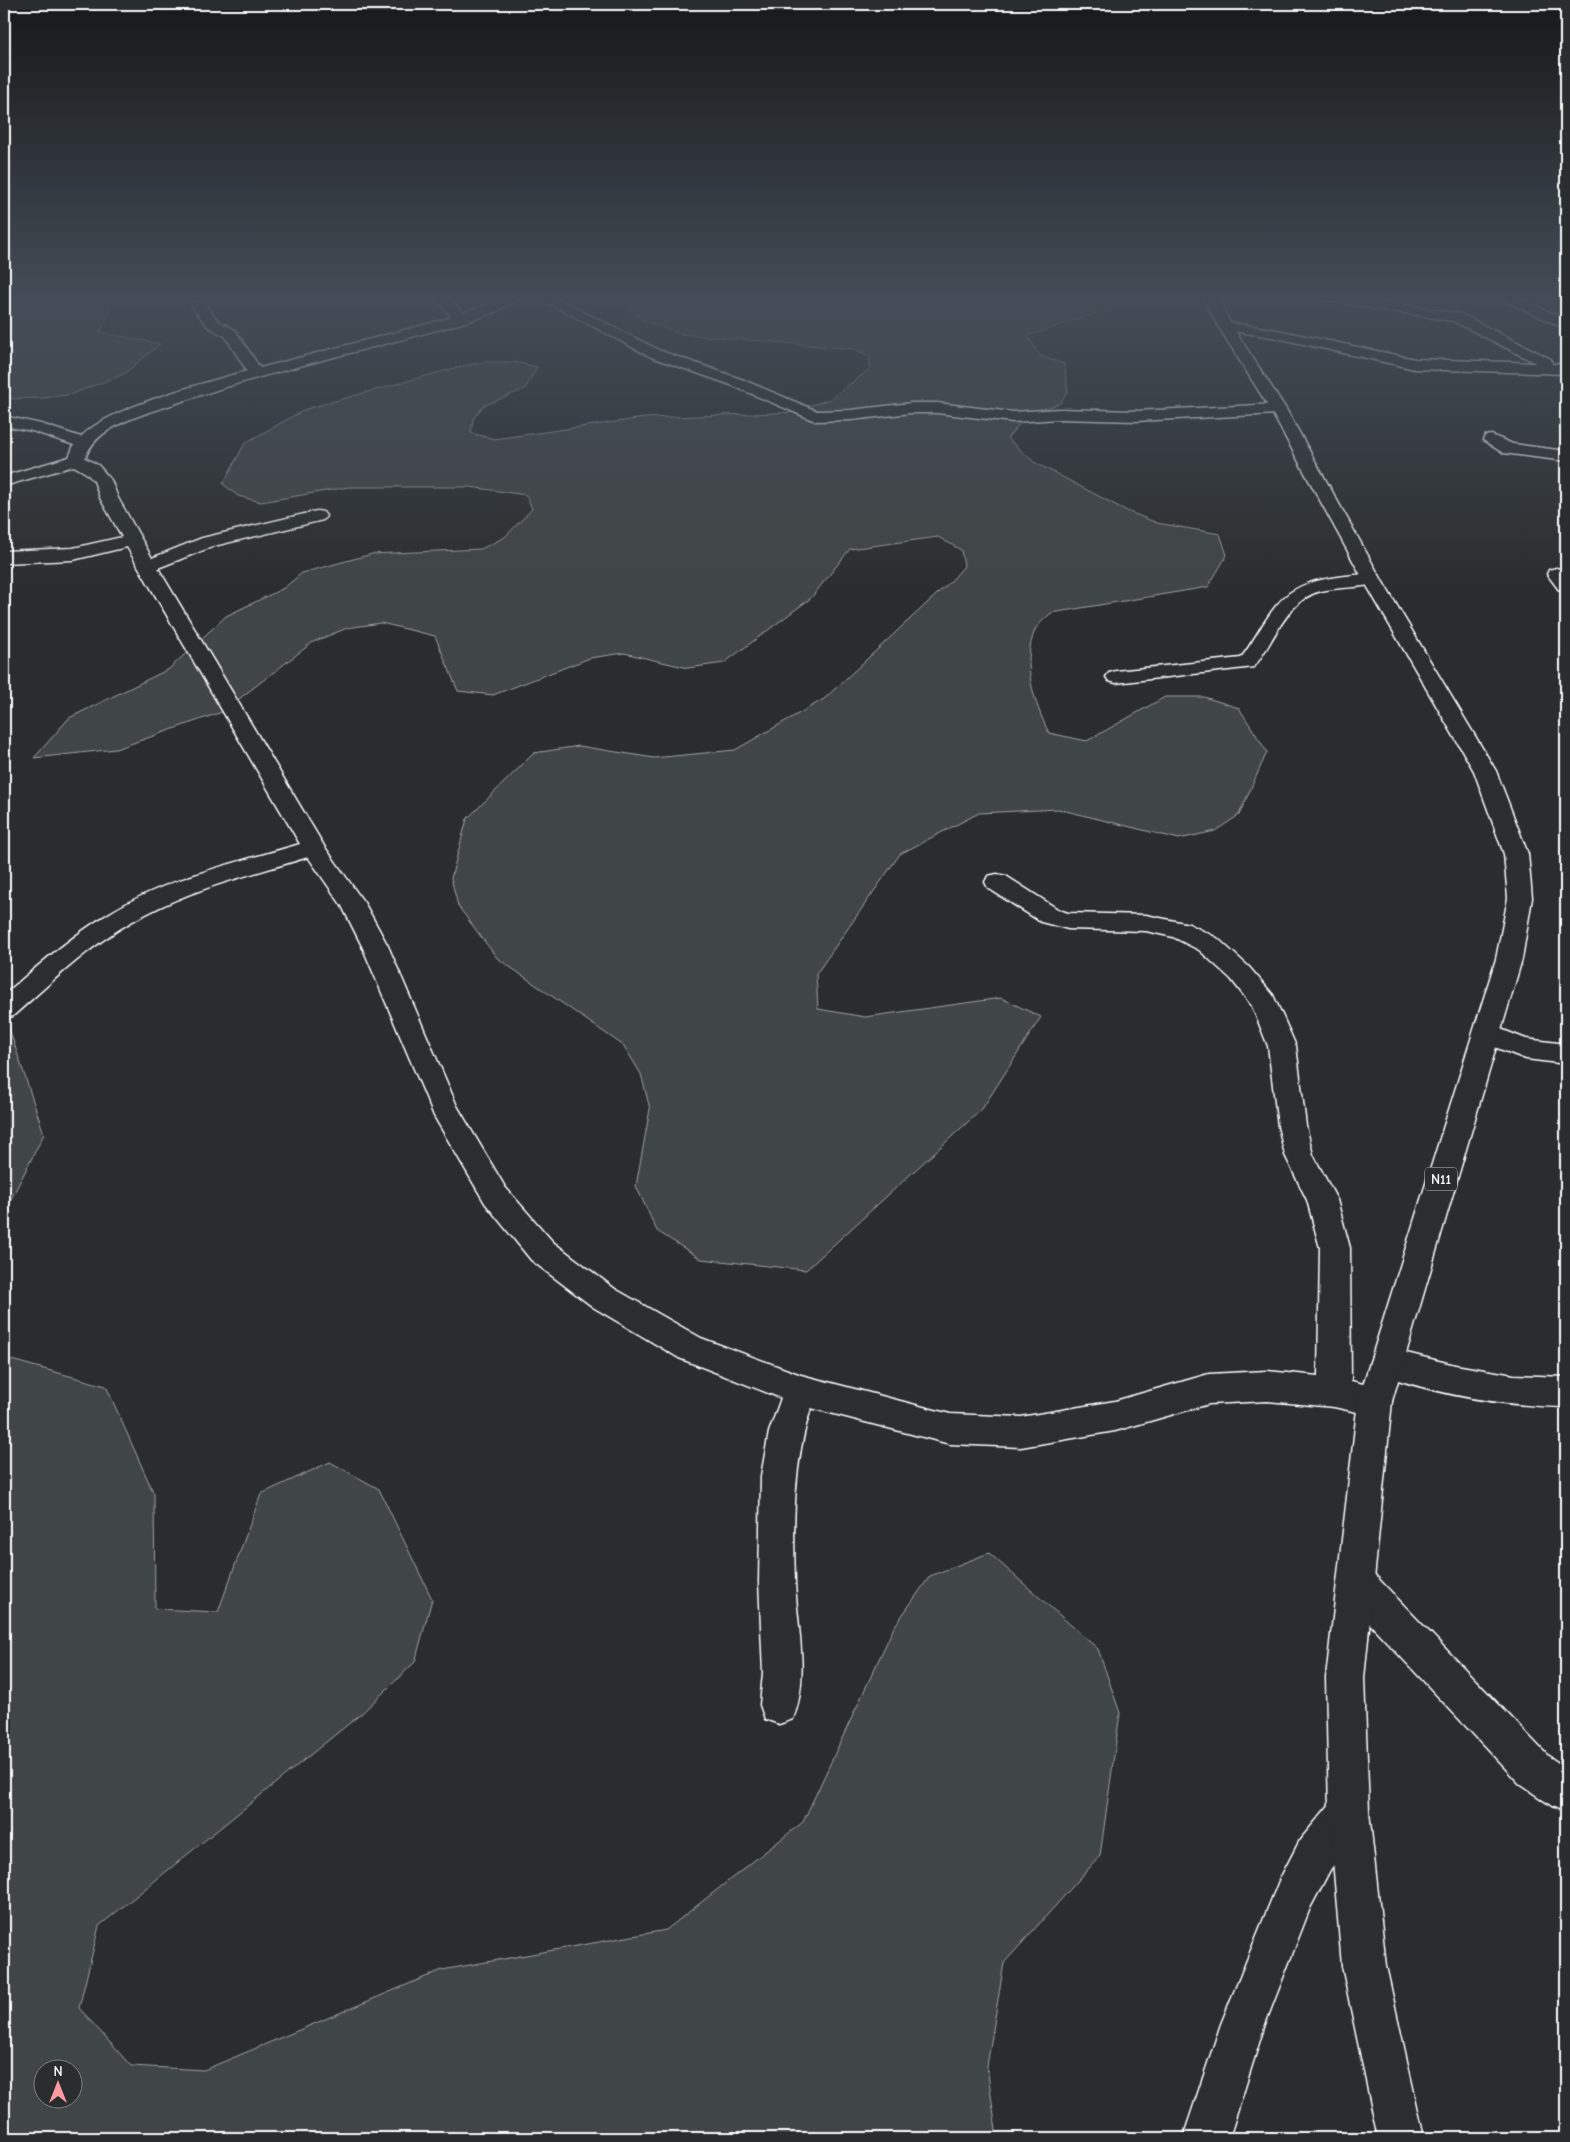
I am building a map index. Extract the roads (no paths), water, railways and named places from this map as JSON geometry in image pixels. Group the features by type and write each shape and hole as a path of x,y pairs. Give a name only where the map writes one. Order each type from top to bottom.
{"main road":[{"path":"4,480 80,451 119,419 184,396"},
{"path":"769,396 816,416 851,416 911,408 937,408 1013,417 1059,414 1135,416 1278,409"},
{"name":"N11","path":"1270,396 1372,579 1485,771 1516,854 1520,898 1509,960 1488,1034 1375,1402 1345,1678 1349,1812 1364,1966 1401,2138"},
{"path":"4,421 35,427 80,451 102,480 109,498 147,566 268,767 314,848 353,904 375,946 444,1108 496,1194 542,1251 604,1298 690,1348 800,1390 950,1429 1021,1432 1115,1416 1209,1389 1267,1386 1334,1392 1375,1402"},
{"path":"1491,440 1509,449 1566,456"},
{"path":"147,566 208,542 316,516"},
{"path":"4,557 73,554 133,540"},
{"path":"1116,677 1248,663 1282,613 1298,594 1315,588 1372,579"},
{"path":"4,1010 51,968 137,908 179,890 314,848"},
{"path":"997,882 1050,916 1068,921 1146,923 1180,930 1208,944 1240,973 1264,1002 1282,1046 1292,1126 1299,1155 1322,1200 1336,1248 1334,1392"},
{"path":"1488,1034 1523,1050 1541,1054 1566,1054"},
{"path":"1386,1362 1455,1380 1514,1390 1566,1392"},
{"path":"779,1705 782,1673 777,1581 778,1476 786,1432 800,1390"},
{"path":"1356,1582 1534,1770 1565,1793"},
{"path":"1206,2138 1244,2024 1294,1896 1315,1855 1349,1812"}]}
